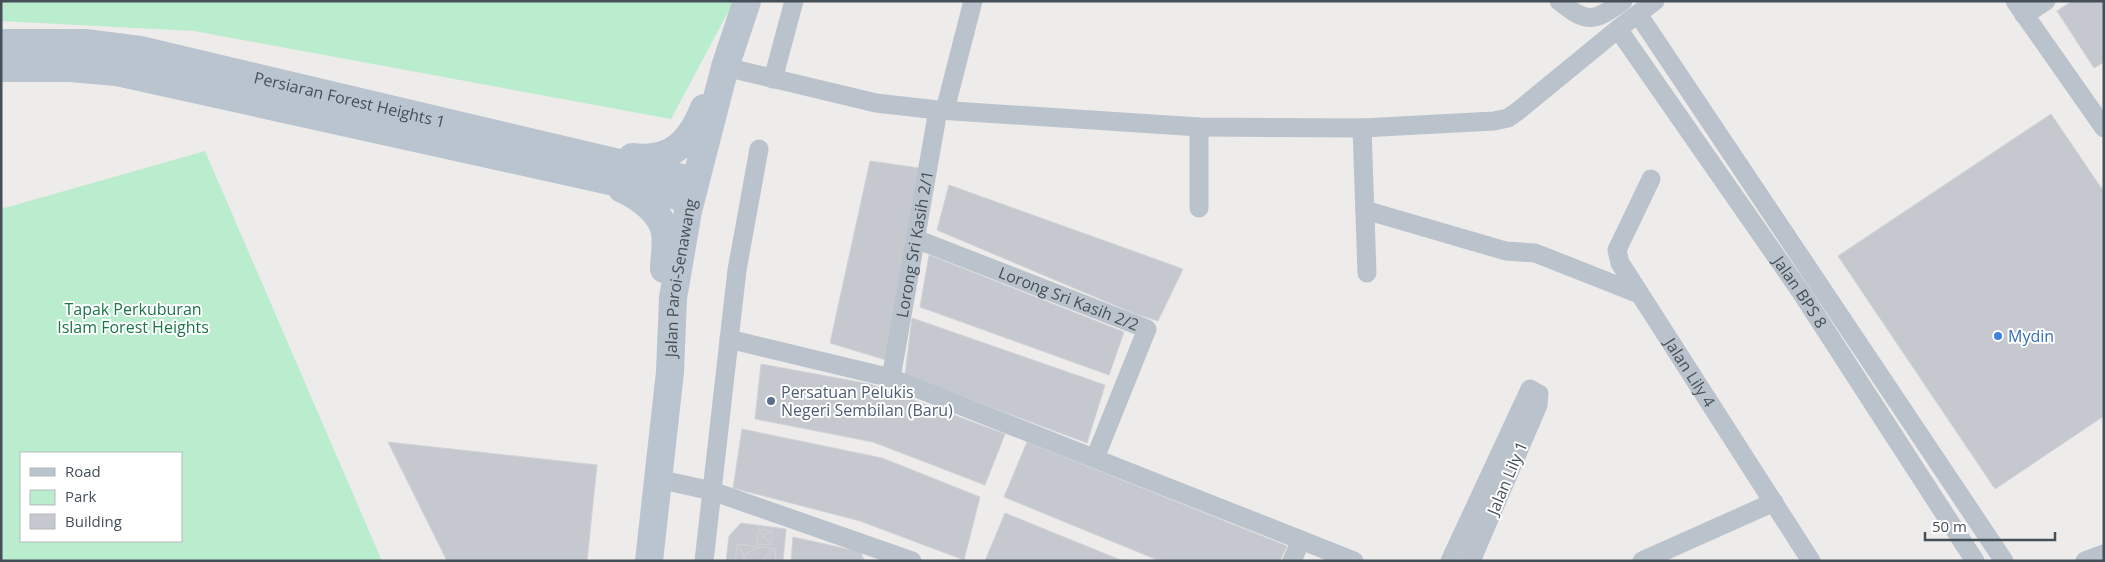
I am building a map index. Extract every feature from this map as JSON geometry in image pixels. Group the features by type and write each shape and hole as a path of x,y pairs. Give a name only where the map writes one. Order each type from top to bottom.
{"street":[{"name":"Jalan Paroi-Senawang","path":"649,561 670,372 673,298 693,190 729,55 747,1"},
{"path":"773,79 794,1"},
{"name":"Lorong Sri Kasih 2/1","path":"892,378 916,239 942,110 973,1"},
{"path":"1559,1 1578,16 1592,18 1601,15 1623,1"},
{"path":"556,147 650,159 666,155 684,143 700,120 729,55 773,79 876,104 942,110 1199,127 1362,128 1494,121 1508,118 1618,28 1655,1"},
{"path":"2046,1 2019,8 2104,128"},
{"path":"1638,14 2004,561"},
{"name":"Jalan BPS 8","path":"1618,28 1801,292 1975,561"},
{"name":"Persiaran Forest Heights 1","path":"1,43 85,43 140,50 556,147 693,190"},
{"name":"Persiaran Forest Heights 1","path":"1,68 70,68 116,72 598,179 693,190"},
{"path":"1199,127 1199,208"},
{"path":"1362,128 1367,273"},
{"path":"704,561 737,270 759,149"},
{"path":"598,179 632,194 648,204 662,224 665,233 661,329 670,372"},
{"name":"Jalan Lily 4","path":"1651,179 1617,250 1620,263 1811,561"},
{"path":"1365,210 1506,251 1535,253 1639,294"},
{"name":"Lorong Sri Kasih 2/2","path":"916,239 1147,329 1095,458"},
{"path":"729,339 892,378 1354,561"},
{"name":"Jalan Lily 1","path":"1450,561 1530,388 1539,394 1538,405 1471,561"},
{"path":"658,479 712,491 889,557 912,561"},
{"path":"1642,561 1774,502"},
{"path":"1292,561 1301,540"},
{"path":"2085,561 2104,554"}],"green space":[{"path":"1,1 734,1 671,119 194,31 1,21"},
{"name":"Tapak Perkuburan Islam Forest Heights","path":"205,151 382,561 1,561 1,209"}],"building":[{"path":"2072,1 2104,1 2104,62 2094,68 2057,11"},
{"name":"Mydin","path":"2051,114 2104,192 2104,416 1995,489 1838,256"},
{"path":"870,161 919,168 886,360 830,343"},
{"path":"949,185 1183,269 1158,321 1133,313 937,230"},
{"path":"929,255 1124,332 1109,375 920,307"},
{"path":"912,318 1105,385 1087,443 905,375"},
{"path":"761,364 870,384 1005,434 985,485 873,442 755,419"},
{"path":"742,429 882,458 980,497 964,560 860,521 733,488"},
{"path":"388,442 597,465 587,561 447,561"},
{"path":"1027,442 1287,546 1280,561 1160,561 1004,497"},
{"path":"1005,513 1123,561 985,561"},
{"path":"741,523 786,529 783,561 726,561 729,536"},
{"path":"759,529 763,536 756,544"},
{"path":"759,529 773,531 763,536"},
{"path":"773,531 771,545 763,536"},
{"path":"763,536 771,545 756,544"},
{"path":"793,537 861,552 864,561 791,561"},
{"path":"737,544 744,555 744,561 735,561"},
{"path":"737,544 760,547 744,555"},
{"path":"760,547 775,549 761,561 744,561 744,555"},
{"path":"775,549 776,561 761,561"}],"place":[{"name":"Mydin","path":"1998,336"},
{"name":"Persatuan Pelukis Negeri Sembilan (Baru)","path":"771,401"}]}
